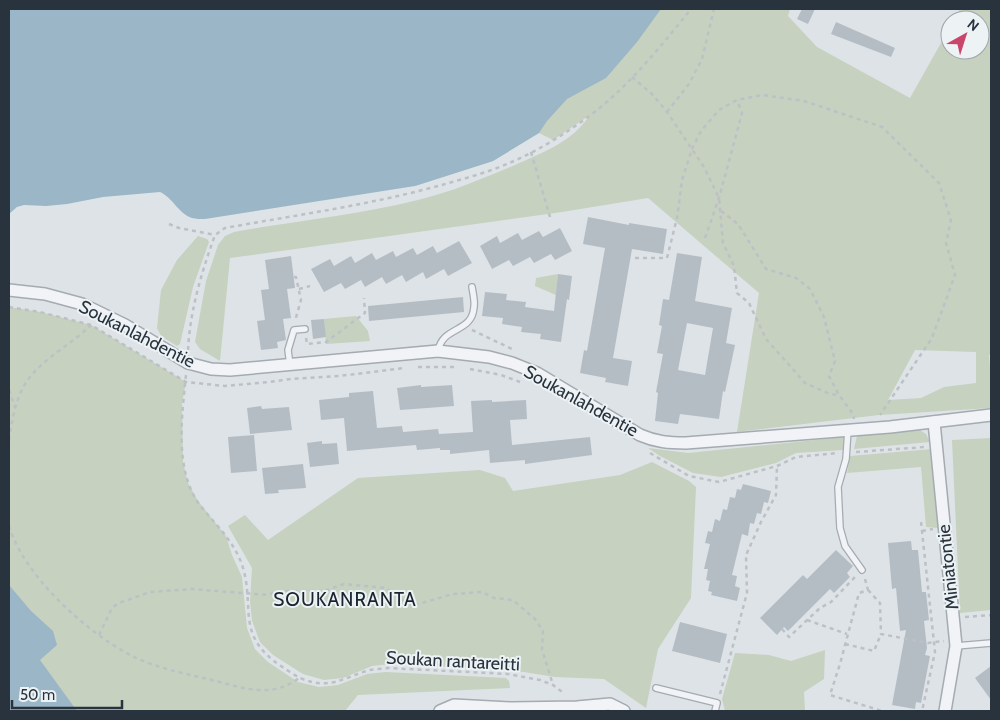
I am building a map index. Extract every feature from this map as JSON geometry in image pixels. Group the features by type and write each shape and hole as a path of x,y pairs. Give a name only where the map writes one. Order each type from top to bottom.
{"street":[{"name":"Soukanlahdentie","path":"9,290 45,294 82,304 118,321 177,357 199,366 230,370 438,351 489,356 537,373 623,425 653,440 668,443 871,429 991,415"},
{"name":"Miniatontie","path":"934,422 955,642 945,711"},
{"path":"440,711 454,705 513,709 610,704 624,711"}],"lane":[{"path":"438,351 440,341 466,324 471,316 474,307 472,287"},
{"path":"290,365 288,350 294,330 305,329"},
{"path":"852,430 838,487 840,528 845,546 862,570"},
{"path":"955,642 991,643"},
{"path":"656,688 717,703 715,711"}],"path":[{"path":"168,224 179,228 215,234 226,228 402,196 460,180 514,161 553,140 592,114 632,77 661,46 690,9"},
{"path":"667,112 689,84 702,59 714,9"},
{"path":"632,77 652,94 667,112 704,167 719,198 724,244 734,266 737,294 748,303 766,339 805,384 830,394 839,395"},
{"path":"635,258 667,258 677,218 682,180 692,149 701,131 719,110 737,100 762,95 804,101 882,127 940,183 951,220 946,243 956,275 932,338 871,429"},
{"path":"705,238 719,198 742,113 737,100"},
{"path":"531,152 550,217"},
{"path":"720,210 738,224 766,270 796,278 810,289 824,317 835,361 829,376 852,414 852,430"},
{"path":"188,344 200,280 215,234"},
{"path":"294,277 296,277 301,300 294,330"},
{"path":"299,289 310,286"},
{"path":"305,329 307,344 326,342 363,315 365,310 364,298"},
{"path":"9,307 40,312 91,325"},
{"path":"9,440 18,399 26,383 62,348 91,325"},
{"name":"Soukan rantareitti","path":"91,325 186,382 182,403 183,462 188,483 198,502 236,550 242,565 249,625 258,646 270,659 300,678 322,684 340,682 370,670 388,668 508,674 540,680 554,685 542,649 543,631 535,619 514,602 506,599 494,598 482,592 453,594 415,605 408,604 386,588 344,584 324,591 278,591 268,595 246,594"},
{"path":"9,390 16,409"},
{"path":"717,703 748,593 746,555 776,495 777,466"},
{"path":"921,522 935,652 922,711"},
{"path":"9,526 12,538 33,571 63,606 99,636 132,656 170,670 250,690 278,690 300,678"},
{"path":"782,630 789,637 820,608 831,602 862,570 868,590 880,603 881,634 874,651 844,643"},
{"path":"99,636 112,608 119,603 150,592 192,589 246,594"},
{"path":"868,590 859,593 830,695 882,711"},
{"path":"953,618 991,615"},
{"path":"807,620 847,634"},
{"path":"881,634 928,643 955,642"}],"green space":[{"path":"568,9 790,9 788,16 817,47 910,98 940,45 940,60 990,60 990,10 959,10 991,9 991,355 989,355 991,408 879,415 737,432 759,293 648,198 562,212 230,258 220,361 200,349 195,342 206,281 218,245 225,236 234,232 373,210 443,193 492,175 547,151 575,132 590,115 553,140 539,133 493,161 415,186","holes":["915,350 976,352 976,383 944,387 921,398 888,400"]},
{"path":"198,236 207,239 209,242 193,287 180,344 177,346 161,336 157,328 161,290 177,260"},
{"path":"558,274 556,295 535,286 536,278"},
{"path":"9,307 40,312 91,325 186,382 182,403 183,462 188,483 198,501 226,536 242,577 247,628 255,649 268,662 298,682 319,687 338,685 367,674 386,672 506,678 509,681 510,688 358,695 345,711 9,711"},
{"path":"356,316 368,331 370,341 326,344 324,319"},
{"path":"918,429 926,434 930,442 854,449 857,436"},
{"path":"844,437 843,450 796,453 776,463 721,477 693,473 648,448 688,453"},
{"path":"991,438 991,610 960,613 952,440"},
{"path":"932,449 938,528 926,527 921,467 847,473 850,456"},
{"path":"652,462 689,481 696,487 691,598 658,649 646,708 604,679 555,677 511,670 391,664 372,666 343,678 324,680 303,674 273,655 260,642 252,621 250,601 252,568 228,526 245,515 268,540 358,478 480,470 505,478 513,491 620,475"},
{"path":"825,650 824,679 804,692 805,711 725,711 722,699 735,653 769,655 791,661"}],"water":[{"path":"9,9 661,9 637,42 606,78 567,99 539,133 493,161 415,186 205,219 187,216 160,192 103,197 67,204 46,206 24,205 17,207 9,214"},
{"path":"9,585 31,611 53,631 57,645 40,660 77,711 9,711"}],"building":[{"path":"802,9 815,9 808,24 797,19"},
{"path":"836,22 895,48 891,57 831,34"},
{"path":"588,217 629,225 629,223 667,229 663,254 632,249 613,358 632,361 628,386 605,382 606,378 580,373 584,350 587,351 605,248 583,244"},
{"path":"560,228 572,251 555,260 551,254 534,263 530,257 513,266 509,260 492,269 480,246 497,236 500,243 518,233 522,240 539,231 543,237"},
{"path":"459,241 472,263 448,276 444,269 426,279 423,272 406,282 402,275 386,284 382,277 365,287 361,280 345,289 341,283 324,292 311,269 330,259 334,266 351,256 355,263 372,253 376,260 393,251 396,257 413,248 417,255 433,246 437,253"},
{"path":"677,253 702,257 695,301 732,308 726,343 735,345 725,392 723,391 719,419 680,414 678,424 655,421 658,393 656,392 663,354 657,353 662,326 659,325 663,299 669,300","holes":["687,323 713,328 705,375 678,370"]},
{"path":"291,256 295,288 287,289 291,318 283,319 286,340 277,342 278,348 261,350 257,321 265,320 261,290 269,289 265,260"},
{"path":"558,274 572,276 561,342 540,339 541,334 521,332 522,327 502,324 503,318 482,316 485,292 507,294 506,300 526,302 525,307 554,311"},
{"path":"463,297 464,312 369,321 368,306"},
{"path":"324,319 326,337 313,339 311,320"},
{"path":"421,385 421,387 452,385 454,406 400,410 397,388"},
{"path":"373,391 377,428 402,426 403,432 438,429 439,434 473,432 471,401 526,400 527,419 510,420 512,445 590,437 592,455 525,464 525,460 490,463 489,450 450,454 450,450 440,450 440,448 417,450 416,445 347,451 344,418 321,420 319,400 349,397 349,393"},
{"path":"261,406 262,409 289,407 292,430 250,434 247,408"},
{"path":"254,435 257,471 231,473 228,437"},
{"path":"322,441 322,444 337,443 339,464 310,467 307,443"},
{"path":"303,464 306,488 278,490 279,493 265,494 262,468"},
{"path":"743,484 771,491 768,503 764,502 761,514 757,513 754,524 750,523 748,536 742,534 732,575 737,576 735,586 740,588 737,601 711,595 712,592 708,591 710,581 706,580 708,569 704,569 710,544 705,543 708,531 712,532 715,519 720,521 723,509 727,510 730,497 735,498 737,489 741,490"},
{"path":"911,541 912,550 918,550 922,592 926,592 929,620 924,621 927,648 925,655 930,656 921,703 916,702 915,709 892,705 906,630 900,631 896,588 892,589 888,543"},
{"path":"836,550 853,566 847,573 850,577 834,593 830,589 788,631 784,627 777,635 760,618 803,575 807,579"},
{"path":"680,622 727,634 720,663 672,651"},
{"path":"991,666 991,700 975,678"}],"district":[{"name":"SOUKANRANTA","path":"345,599"}]}
